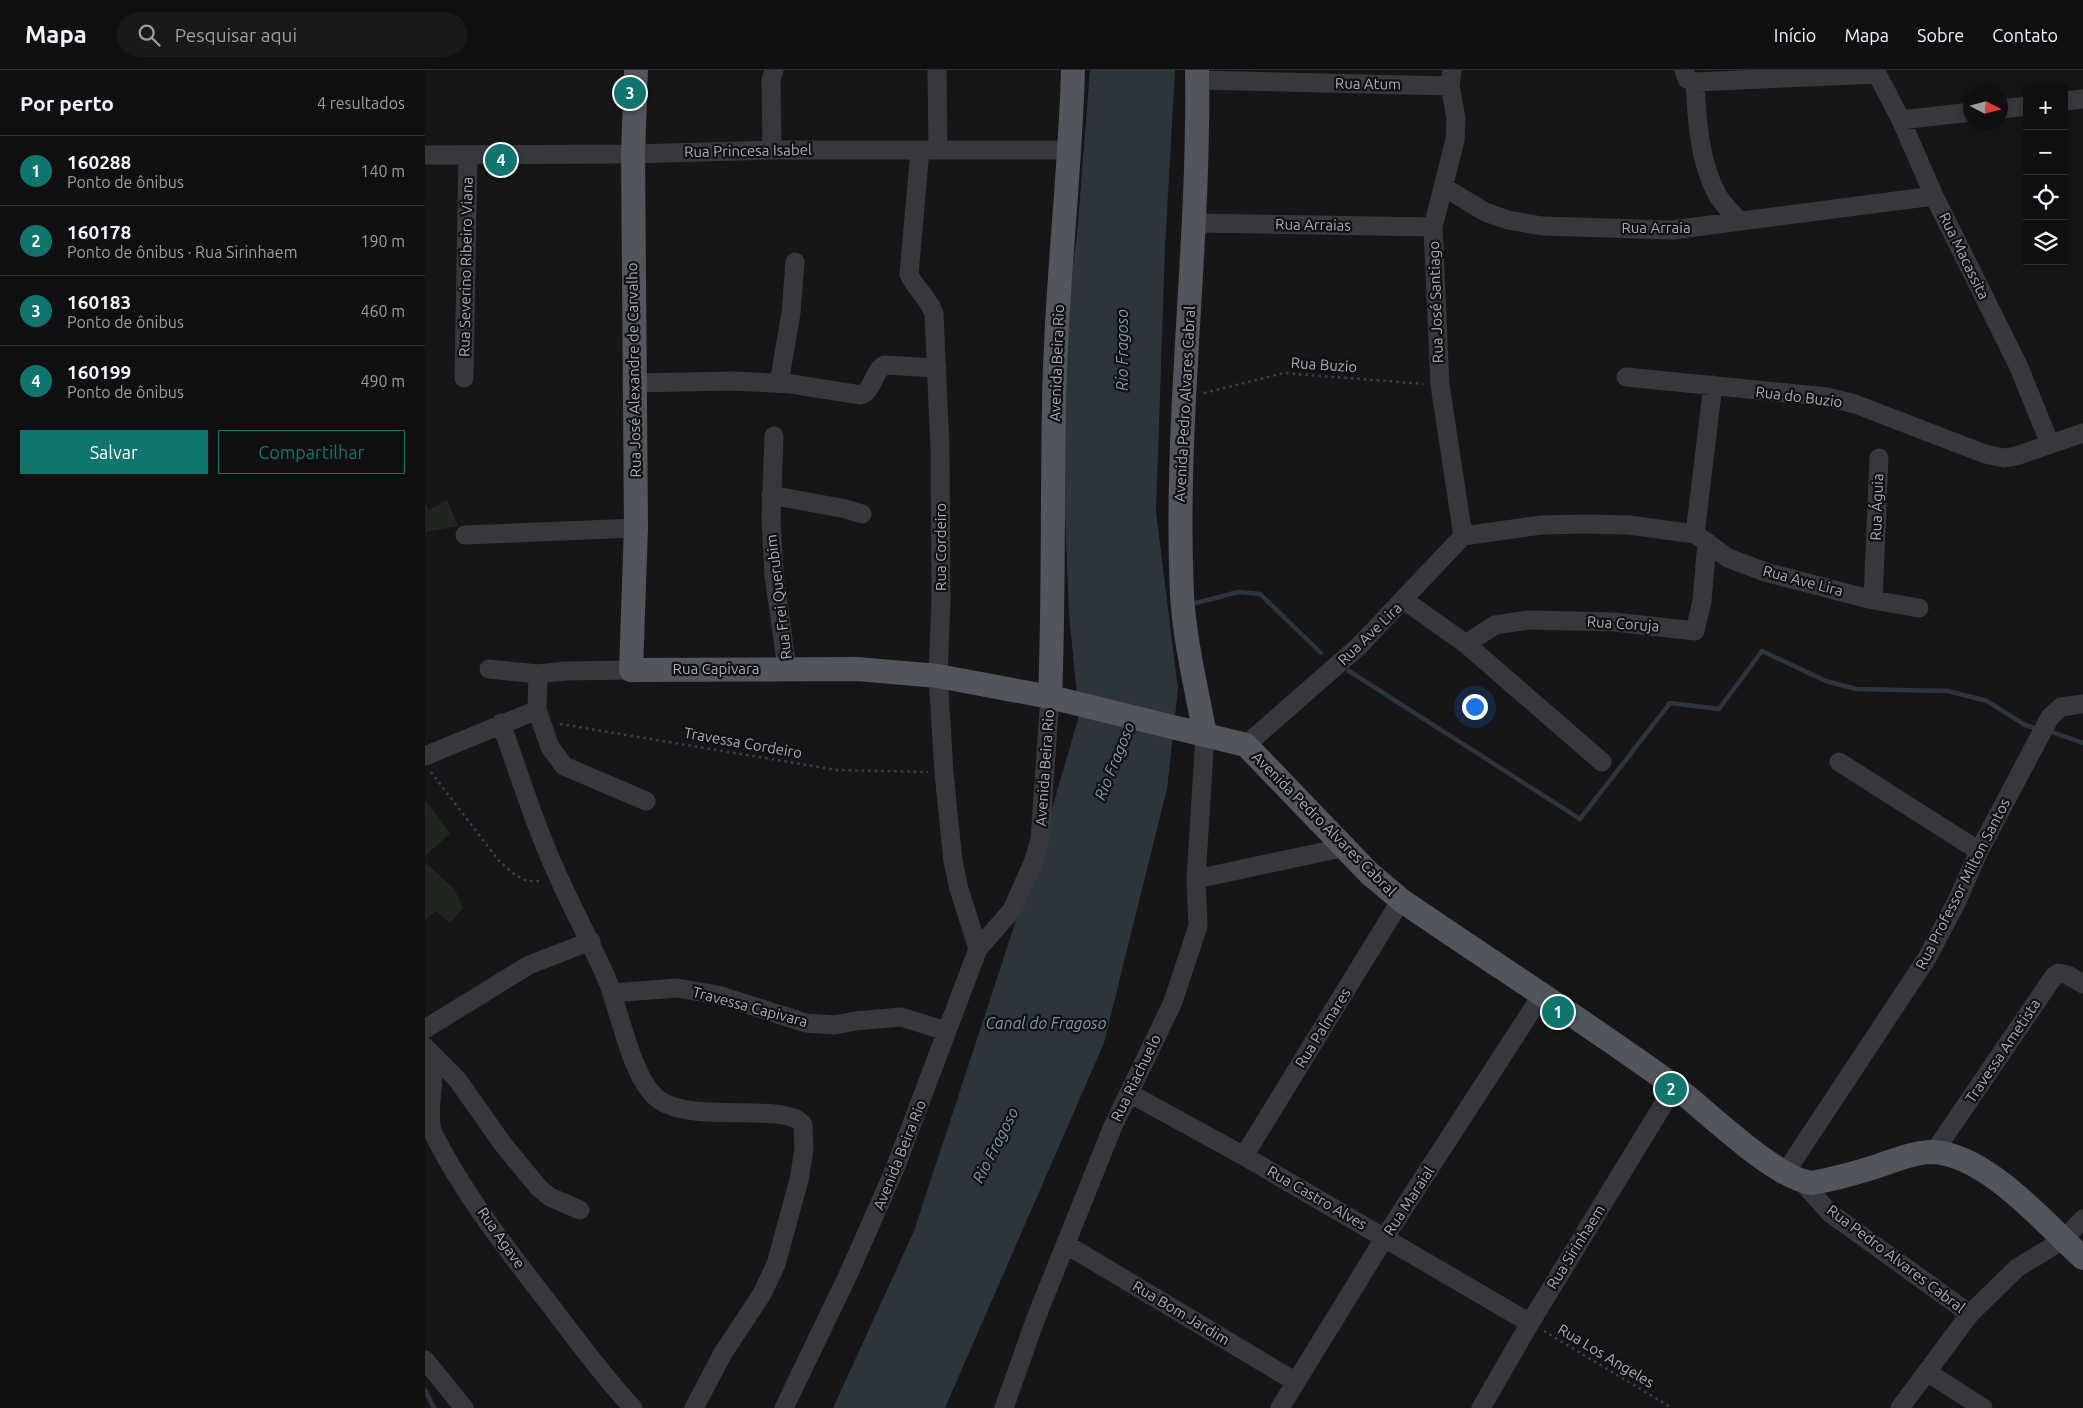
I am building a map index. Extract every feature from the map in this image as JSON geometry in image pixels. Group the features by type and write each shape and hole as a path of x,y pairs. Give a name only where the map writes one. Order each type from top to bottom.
{"main road":[{"name":"Rua José Alexandre de Carvalho","path":"631,670 636,528 633,154 636,70"},
{"name":"Avenida Beira Rio","path":"1060,700 1053,633 1054,406 1071,150 1073,70"},
{"name":"Avenida Pedro Alvares Cabral","path":"1197,75 1194,223 1183,405 1180,508 1182,596 1198,734"},
{"name":"Rua Capivara","path":"631,670 787,668 876,670 937,676 1060,700"},
{"path":"1060,700 1245,745"},
{"name":"Avenida Pedro Alvares Cabral","path":"1245,745 1369,872 1401,900 1675,1087 1727,1131 1794,1177"},
{"path":"1794,1177 1812,1183 1829,1180 1915,1155 1934,1152 1956,1158 1988,1174 2029,1205 2083,1258"}],"street":[{"path":"772,150 771,80 774,70"},
{"name":"Rua Cordeiro","path":"937,70 929,150 909,274 912,282 929,300 934,314 941,497 941,601 937,676 953,861 959,889 978,949"},
{"path":"1738,220 1719,196 1707,171 1689,76 1876,72"},
{"name":"Rua Macassita","path":"1876,72 1901,120 1934,196 2018,364 2050,444"},
{"name":"Rua Atum","path":"1197,75 1451,78"},
{"name":"Rua José Santiago","path":"1451,78 1456,127 1453,152 1433,227 1439,385 1463,536"},
{"path":"2068,101 2083,99"},
{"path":"2008,108 2023,106"},
{"path":"1901,120 1963,113"},
{"name":"Rua Princesa Isabel","path":"425,155 633,154 772,150 1071,150"},
{"name":"Rua Severino Ribeiro Viana","path":"464,378 468,155"},
{"name":"Rua Arraia","path":"1444,187 1485,212 1508,220 1542,226 1671,230 1688,230 1738,220 1831,211 1934,196"},
{"name":"Rua Arraias","path":"1194,223 1433,227"},
{"path":"779,383 791,313 795,262"},
{"path":"634,383 733,381 779,383 861,395 868,392 878,370 885,365 937,368"},
{"name":"Rua do Buzio","path":"1626,377 1827,397 1855,404 1985,454 2004,458 2016,456 2083,433"},
{"path":"1701,538 1713,385"},
{"name":"Rua Frei Querubim","path":"774,436 771,495 773,575 787,668"},
{"name":"Rua Águia","path":"1873,600 1879,458"},
{"path":"771,495 841,508 862,514"},
{"name":"Rua Ave Lira","path":"1245,745 1338,665 1404,600 1463,536 1541,525 1629,525 1701,538 1728,558 1765,572 1873,600 1919,608"},
{"path":"465,535 636,528"},
{"name":"Rua Coruja","path":"1466,644 1495,625 1529,620 1615,622 1695,631 1702,601 1701,538"},
{"path":"1404,600 1466,644 1602,762"},
{"name":"Rua Capivara","path":"489,670 538,674 565,671 631,670"},
{"path":"538,674 538,715 550,747 564,766 646,801"},
{"name":"Avenida Beira Rio","path":"784,1408 875,1215 919,1110 946,1031 978,949 1012,910 1040,840 1060,700"},
{"name":"Rua Professor Milton Santos","path":"1794,1177 1927,958 1957,901 1979,851 2049,719 2061,707 2083,704"},
{"path":"425,756 501,724 538,715"},
{"path":"501,724 546,849 591,941 612,994 635,1062 648,1088 656,1098 673,1107 696,1113 793,1116 800,1120 803,1125 804,1149 799,1180 770,1279 723,1352 694,1408"},
{"name":"Rua Riachuelo","path":"1006,1407 1036,1318 1067,1245 1084,1197 1129,1093 1173,1002 1198,926 1196,879 1198,734"},
{"path":"1839,762 1979,851"},
{"path":"1196,879 1345,847"},
{"name":"Rua Palmares","path":"1244,1156 1401,900"},
{"path":"425,1029 529,965 591,941"},
{"name":"Travessa Ametista","path":"1934,1152 2054,976 2058,973 2067,975 2083,984"},
{"name":"Travessa Capivara","path":"612,994 677,988 718,996 806,1023 835,1025 855,1021 901,1017 946,1031"},
{"name":"Rua Maraial","path":"1280,1408 1385,1237 1541,996"},
{"path":"425,1048 457,1079 502,1143 539,1188 550,1198 580,1210"},
{"name":"Rua Agave","path":"425,1048 431,1060 432,1071 426,1113 443,1151 463,1186 523,1270 596,1366 633,1408"},
{"name":"Rua Sirinhaem","path":"1481,1408 1529,1323 1675,1087"},
{"name":"Rua Castro Alves","path":"1129,1093 1385,1237 1529,1323"},
{"name":"Rua Pedro Alvares Cabral","path":"1794,1177 1830,1213 1970,1314"},
{"path":"1900,1408 1970,1314 2017,1268 2063,1240 2083,1219"},
{"name":"Rua Bom Jardim","path":"1067,1245 1296,1382"},
{"path":"425,1360 464,1408"},
{"path":"1927,1372 1983,1408"}],"path":[{"name":"Rua Buzio","path":"1183,405 1209,391 1284,373 1439,385"},
{"name":"Travessa Cordeiro","path":"538,715 837,770 944,773"},
{"path":"425,765 499,861 509,870 527,880 561,882"},
{"name":"Rua Los Angeles","path":"1529,1323 1672,1408"}],"shaded area":[{"path":"447,500 458,526 425,532 425,504 429,510"},
{"path":"425,799 450,834 425,856"},
{"path":"425,862 455,890 463,908 450,923 436,911 425,920"}],"water":[{"name":"Canal do Fragoso","path":"1090,70 1175,70 1165,247 1156,512 1178,689 1167,789 1104,1043 945,1408 833,1408 914,1231 1046,829 1079,716 1069,614 1059,361 1077,235"}],"waterway":[{"path":"1196,603 1238,592 1260,594 1321,653"},
{"path":"1349,671 1580,819 1670,703 1719,709 1762,651 1826,681 1856,689 1948,691 1987,701 2025,725 2039,729"},
{"path":"2049,731 2083,743"},
{"path":"425,1390 434,1408"}],"place":[{"name":"160183","path":"630,93"},
{"name":"160199","path":"501,160"},
{"name":"160288","path":"1558,1012"},
{"name":"160178","path":"1671,1089"}],"water label":[{"name":"Rio Fragoso","path":"1122,350"},
{"name":"Rio Fragoso","path":"1114,761"},
{"name":"Rio Fragoso","path":"995,1145"}]}
